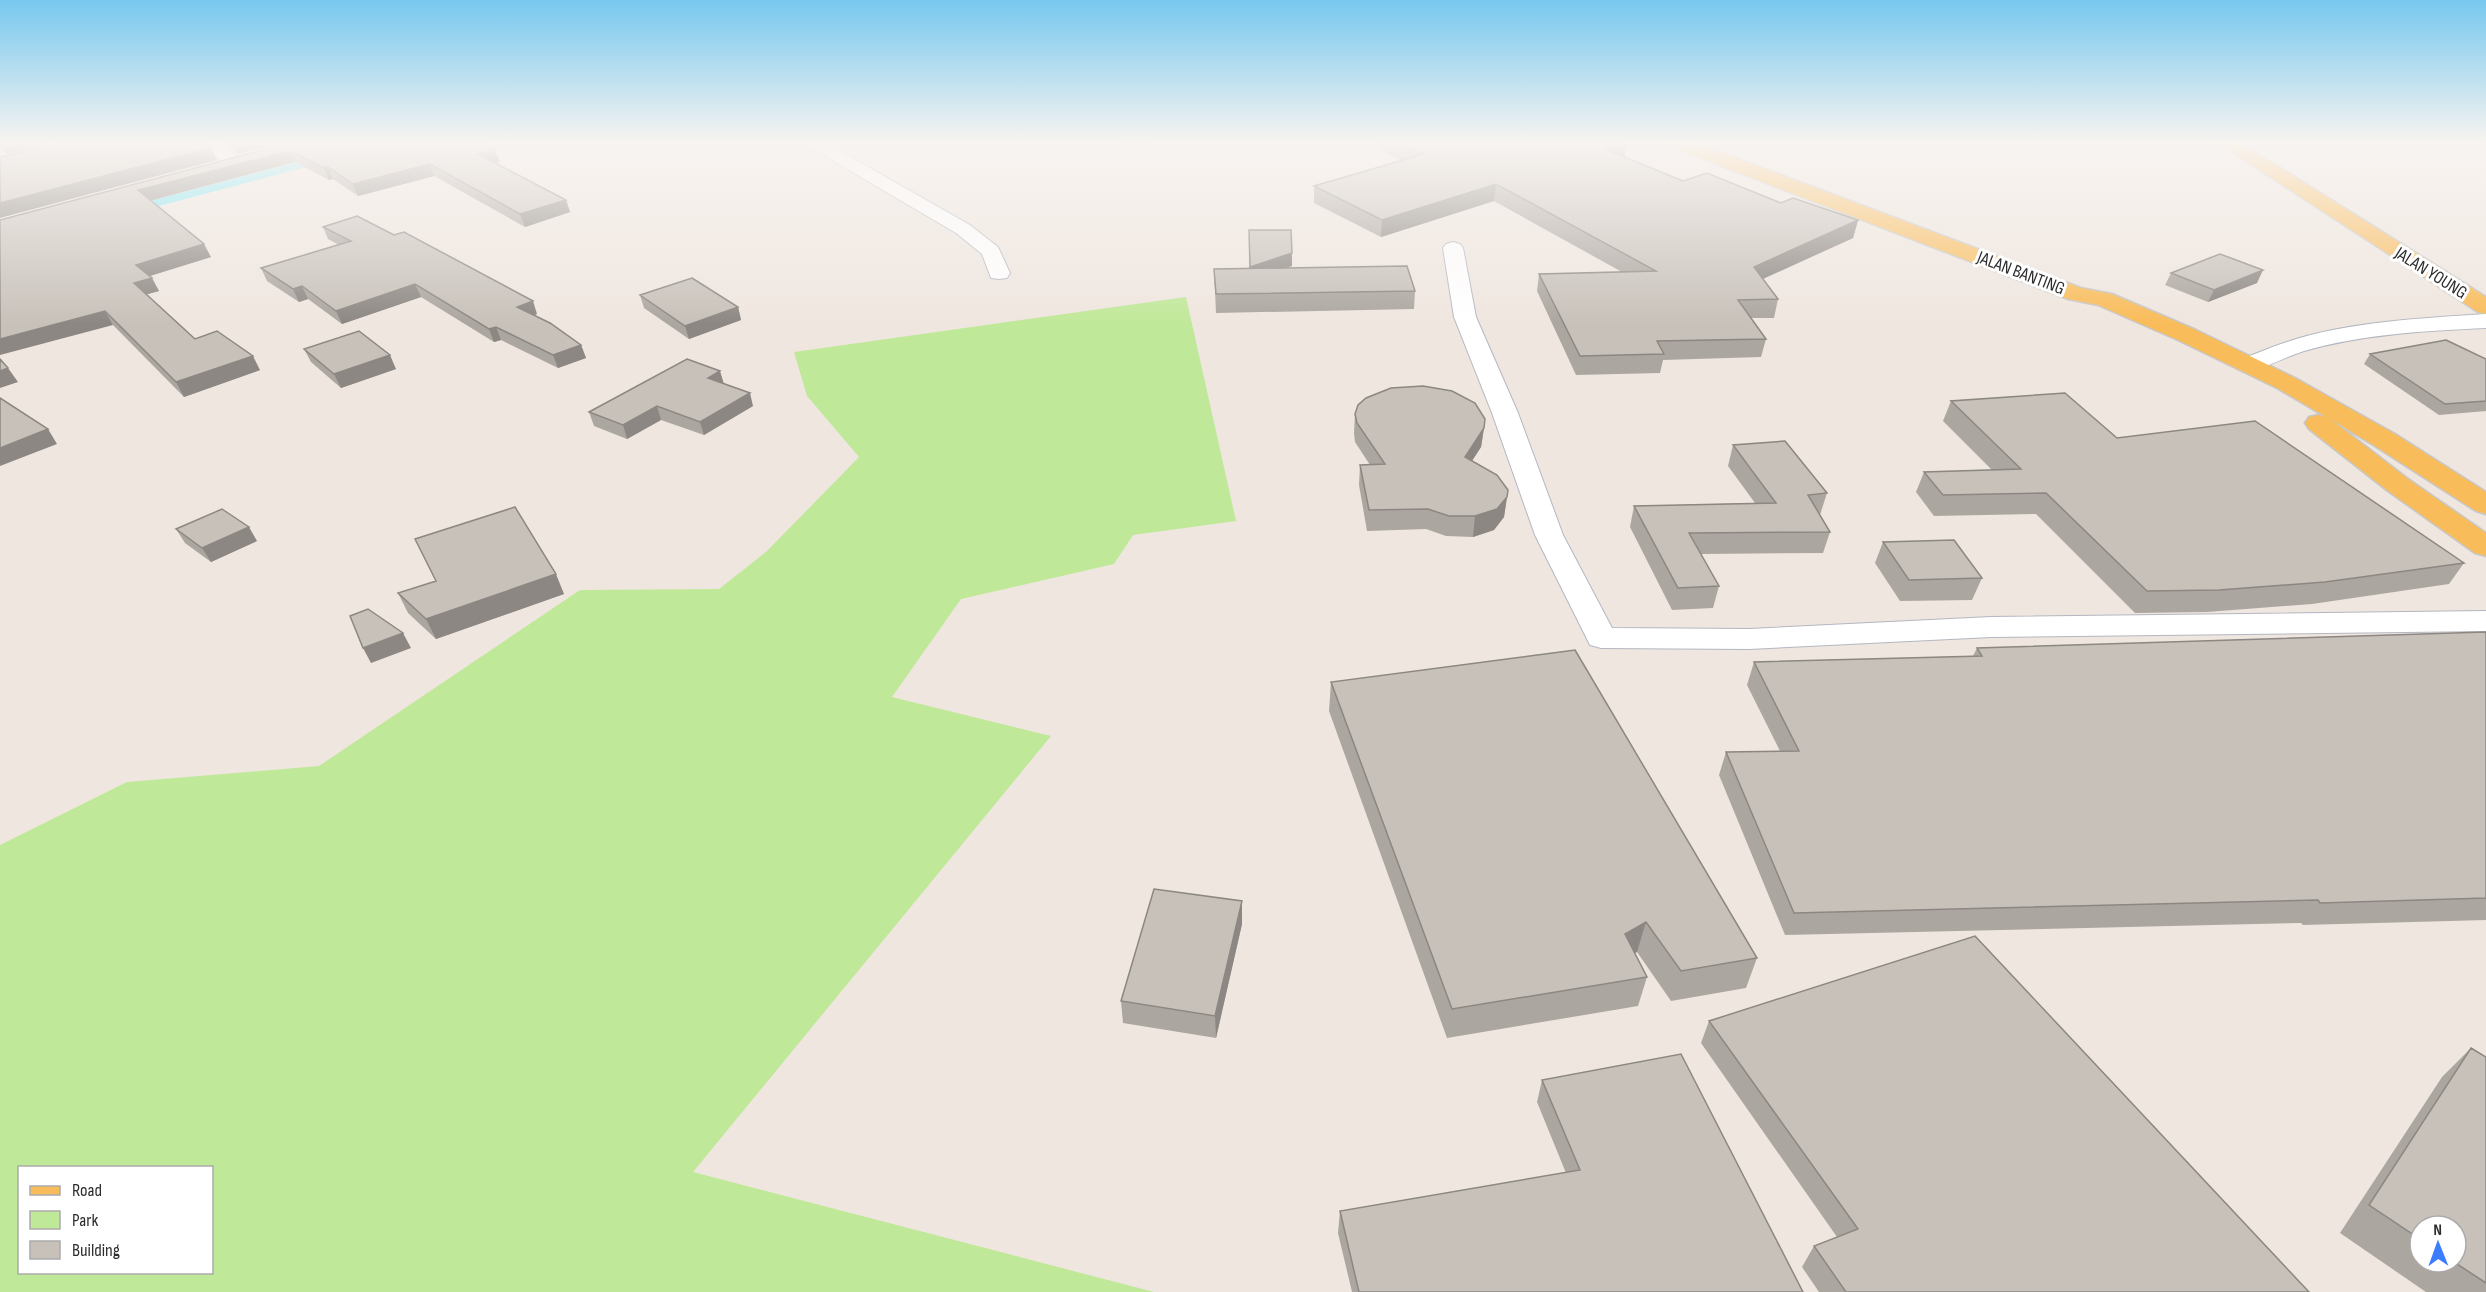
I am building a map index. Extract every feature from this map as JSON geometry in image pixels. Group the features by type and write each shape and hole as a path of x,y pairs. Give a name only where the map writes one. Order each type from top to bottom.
{"main road":[{"name":"JALAN BANTING","path":"1838,203 2076,294 2104,299 2187,335 2286,383 2343,427"},
{"name":"JALAN YOUNG","path":"2320,203 2485,311"},
{"path":"2076,294 2093,308 2201,356 2266,391 2343,427 2385,440 2460,475 2486,484"},
{"path":"2343,427 2445,503 2484,536"},
{"path":"2385,440 2486,505"}],"street":[{"path":"918,203 963,229 991,250 999,273"},
{"path":"1453,248 1465,317 1505,413 1549,535 1600,638 1749,639 1991,627 2486,621"},
{"path":"2248,365 2296,346 2485,311"}],"green space":[{"path":"1186,297 1236,521 1133,535 1114,564 961,599 892,697 1051,736 693,1172 1154,1292 0,1292 0,845 127,782 319,766 580,590 719,589 767,551 859,457 807,396 794,352"}],"building":[{"path":"63,203 154,203 204,244 136,265 152,278 134,283 195,339 217,331 253,356 176,382 105,311 0,339 0,220"},
{"path":"501,203 555,203 520,214"},
{"path":"1349,203 1435,203 1382,220"},
{"path":"1531,203 1809,203 1858,220 1754,267 1778,299 1738,300 1766,339 1657,341 1664,354 1580,356 1539,274 1656,271"},
{"path":"357,216 394,235 404,232 533,301 517,307 550,323 581,345 553,355 496,327 489,329 415,284 336,311 302,286 293,289 261,268 351,241 323,227"},
{"path":"1249,230 1291,230 1292,253 1250,267"},
{"path":"2220,254 2263,270 2214,290 2171,273"},
{"path":"1407,266 1415,291 1216,294 1214,269"},
{"path":"692,278 738,307 685,326 640,295"},
{"path":"359,331 390,355 334,374 304,349"},
{"path":"2446,340 2486,359 2486,401 2445,404 2370,354"},
{"path":"0,359 8,368 0,371"},
{"path":"687,359 720,371 708,378 750,393 700,422 657,406 623,425 589,412"},
{"path":"1423,386 1452,391 1475,403 1485,419 1484,428 1465,457 1497,475 1508,490 1507,497 1497,509 1475,516 1449,516 1428,509 1369,510 1360,465 1385,464 1357,423 1355,414 1358,405 1366,398 1391,388"},
{"path":"2065,393 2117,438 2255,421 2464,563 2325,582 2219,590 2147,591 2046,493 1943,495 1924,472 2021,469 1951,401"},
{"path":"0,398 48,429 0,448"},
{"path":"1785,441 1827,493 1808,495 1830,532 1689,533 1719,586 1678,588 1634,506 1776,503 1733,445"},
{"path":"515,507 556,574 426,619 398,593 436,581 415,539"},
{"path":"222,509 249,527 202,548 176,529"},
{"path":"1954,540 1982,578 1909,580 1883,542"},
{"path":"368,609 403,633 363,648 350,616"},
{"path":"2486,632 2486,898 1794,913 1726,752 1799,751 1754,662 1982,656 1977,648"},
{"path":"1575,650 1757,958 1681,971 1646,922 1625,934 1647,977 1452,1009 1331,682"},
{"path":"1154,889 1242,901 1215,1016 1121,1001"},
{"path":"1975,936 2309,1292 1846,1292 1814,1246 1858,1229 1709,1021"},
{"path":"2471,1048 2486,1057 2486,1283 2468,1271 2468,1214 2408,1214 2408,1231 2369,1205"},
{"path":"1681,1054 1803,1292 1359,1292 1340,1211 1580,1170 1542,1080"}],"waterway":[{"path":"141,207 155,203"}]}
